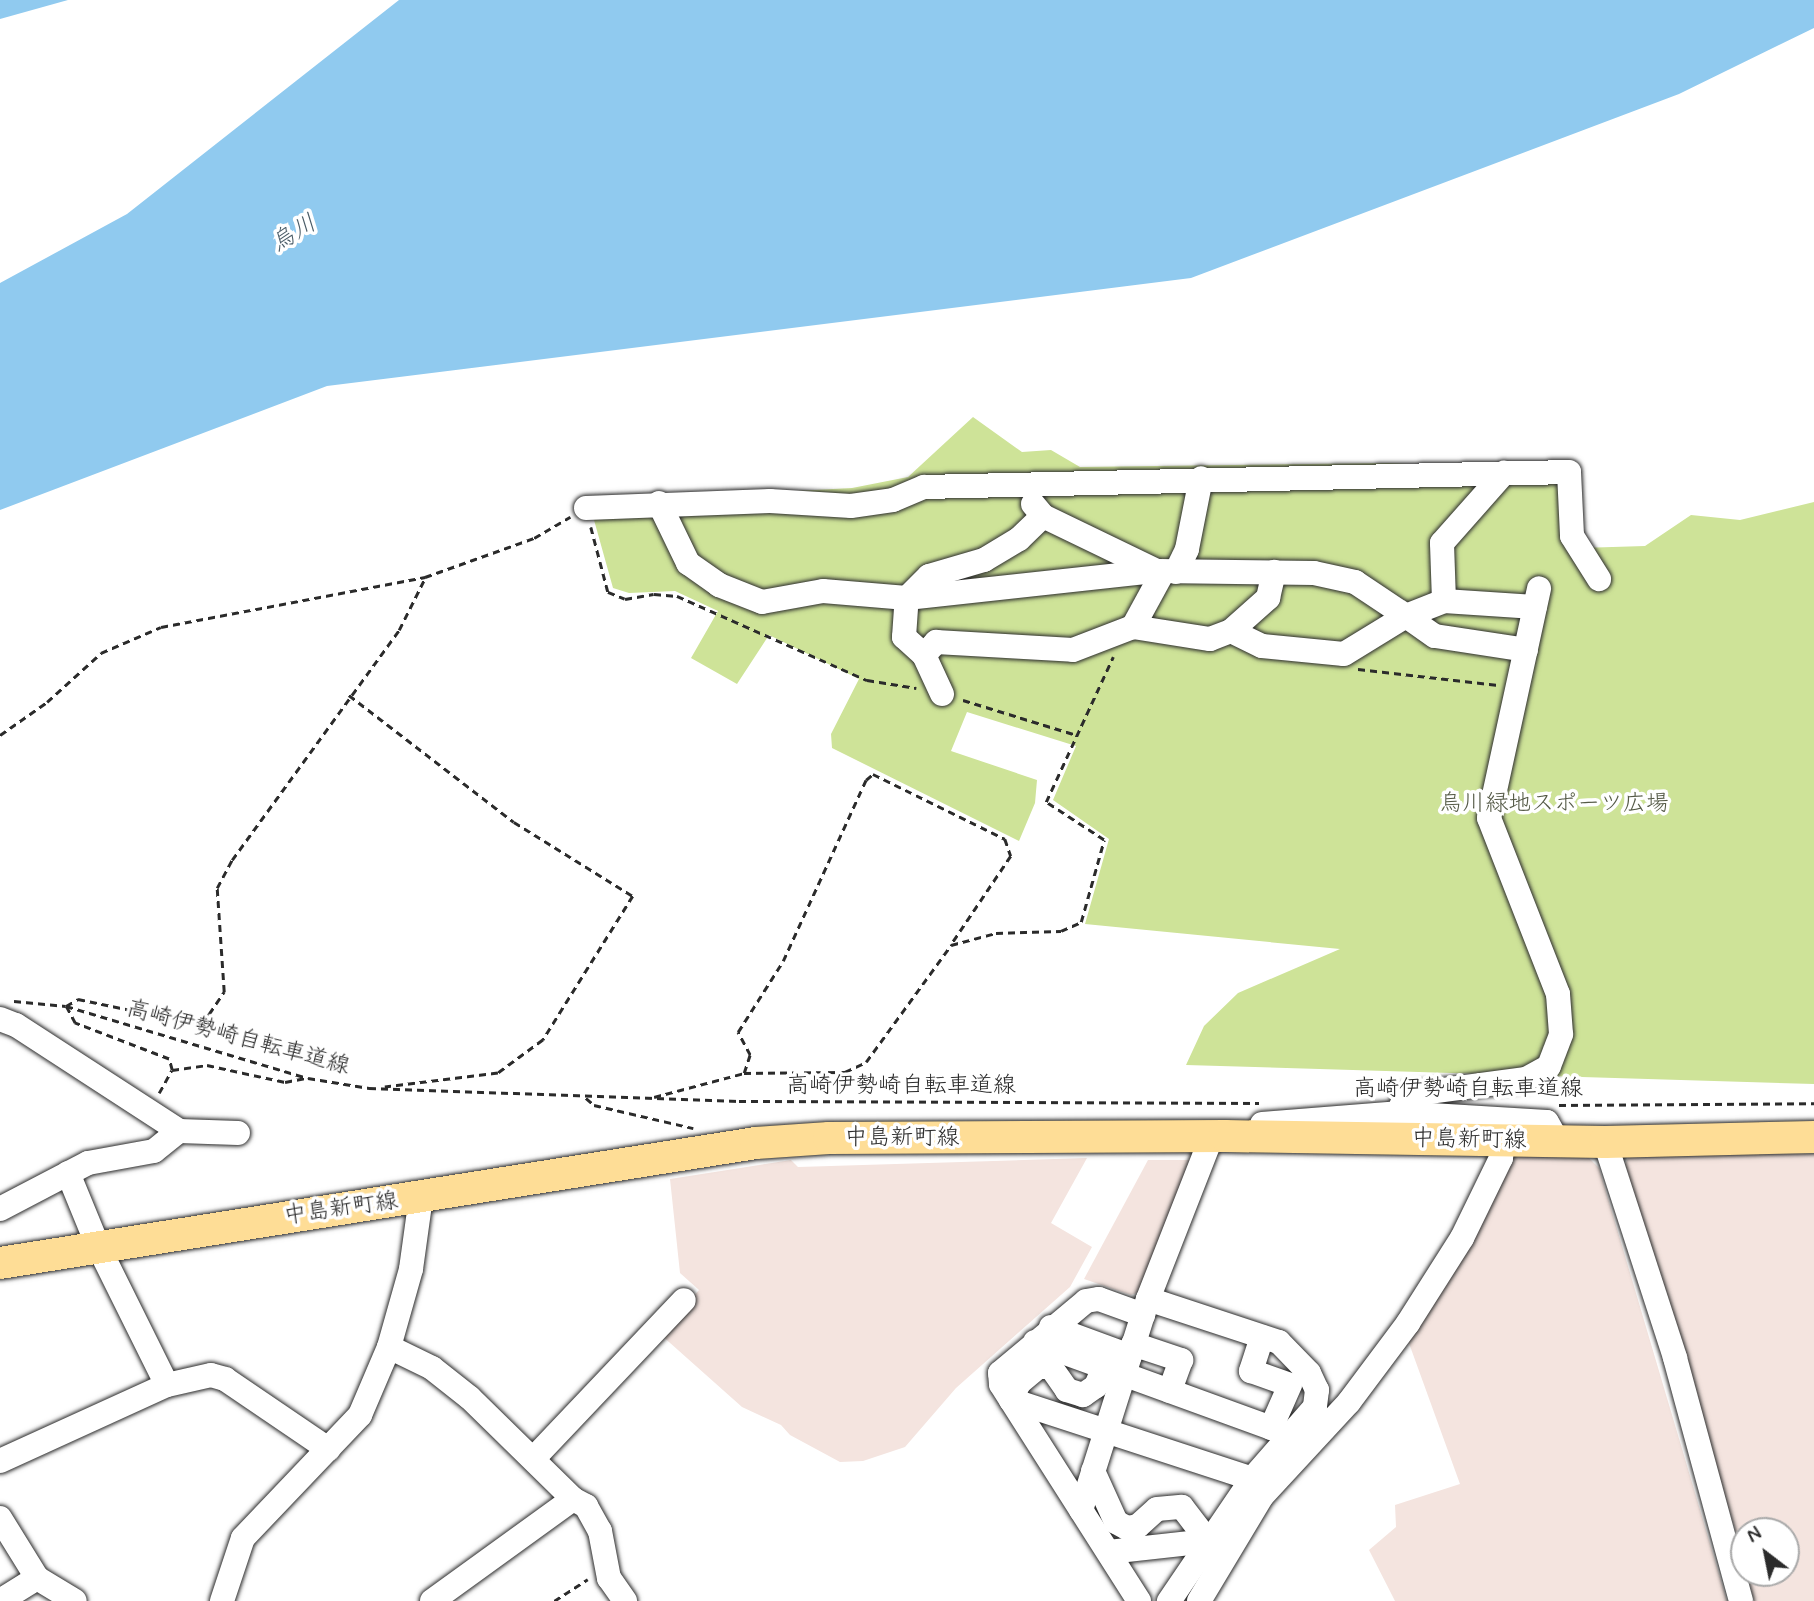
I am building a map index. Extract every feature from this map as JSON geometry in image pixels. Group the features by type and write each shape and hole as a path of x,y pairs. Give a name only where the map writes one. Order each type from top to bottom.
{"main road":[{"name":"中島新町線","path":"0,1263 713,1150 828,1138 1219,1136 1605,1142 1814,1137"}],"street":[{"path":"586,508 659,503 769,501 851,506 893,500 924,487 1202,478 1569,472 1572,536 1599,579"},
{"path":"1444,601 1442,543 1504,473"},
{"path":"1133,627 1165,571 1187,549 1202,478"},
{"path":"1018,484 1043,516 1165,571"},
{"path":"659,503 688,563 719,585 762,603 823,591 907,598 1165,571 1314,573 1354,582 1435,636 1526,650"},
{"path":"942,694 924,655 904,636 907,598 929,576 984,560 1019,538 1043,516"},
{"path":"924,655 936,642 1073,650 1133,627 1210,639 1231,631 1268,598 1274,572"},
{"path":"1231,631 1262,646 1343,654 1406,616 1444,601 1537,598 1489,818 1548,960 1558,994 1561,1034 1549,1066 1540,1073 1526,1079 1406,1095 1398,1113"},
{"path":"7,1010 16,1025 179,1131 238,1133"},
{"path":"1081,1510 1106,1430 1123,1360 1219,1136 1254,1124 1398,1113 1547,1122 1557,1140"},
{"path":"0,1209 88,1163 154,1151 179,1131"},
{"path":"1199,1601 1262,1496 1349,1402 1408,1323 1462,1238 1501,1158 1503,1141"},
{"path":"1605,1142 1679,1370 1741,1601"},
{"path":"68,1172 98,1246 167,1385"},
{"path":"222,1601 243,1538 360,1415 389,1347 411,1269 421,1197"},
{"path":"535,1457 684,1300"},
{"path":"1139,1601 1011,1400 1000,1373 1086,1301 1099,1300 1145,1307 1279,1342 1309,1373 1317,1390 1315,1407 1281,1431"},
{"path":"1043,1335 1123,1360 1170,1391 1281,1431"},
{"path":"1169,1601 1252,1479 1281,1431 1290,1385 1251,1371 1262,1336"},
{"path":"389,1347 432,1368 535,1457 573,1499 586,1506 600,1531 609,1558 606,1568 625,1601"},
{"path":"1011,1400 1019,1383 1038,1367 1051,1367 1067,1390 1083,1395 1123,1360 1181,1360 1170,1391"},
{"path":"0,1461 167,1385 211,1374 225,1379 328,1450"},
{"path":"1011,1400 1252,1479"},
{"path":"1093,1471 1116,1522 1138,1526 1157,1509 1182,1507 1208,1541"},
{"path":"432,1601 573,1499"},
{"path":"0,1518 37,1578 75,1601"},
{"path":"1109,1552 1208,1541"},
{"path":"0,1601 37,1578"}],"path":[{"path":"0,735 47,702 101,653 161,627 425,577 534,538 586,508 608,592 625,600 654,594 677,596 867,680 942,694 1077,735 1046,802 1104,840 1081,922 1061,931 996,933 951,945"},
{"path":"150,1112 172,1070 169,1059 75,1023 66,1006 78,999 193,1023 209,1014 224,992 218,888 232,860 349,695 399,630 425,577"},
{"path":"349,695 514,822 633,896 543,1040 498,1073 375,1088"},
{"path":"651,1097 744,1073 845,1072 866,1062 951,945 1011,856 1005,839 873,774 783,961 738,1032 738,1039 750,1055 744,1073"},
{"name":"高崎伊勢崎自転車道線","path":"7,1010 66,1006 308,1078 375,1088 586,1098 1263,1103"},
{"path":"172,1070 207,1065 285,1082 308,1078"},
{"path":"586,1098 594,1105 701,1129 713,1150"},
{"name":"高崎伊勢崎自転車道線","path":"1553,1105 1814,1102"},
{"path":"554,1601 606,1568"}],"shaded area":[{"path":"1646,1153 1814,1154 1814,1601 1754,1601 1750,1587 1800,1587 1800,1517 1731,1517 1625,1164 1629,1157"},
{"path":"1516,1154 1588,1157 1599,1168 1727,1601 1395,1601 1369,1550 1396,1527 1395,1505 1460,1484 1406,1335 1508,1160"},
{"path":"1087,1158 1051,1223 1092,1247 1070,1287 956,1388 905,1447 863,1461 840,1462 790,1435 781,1425 742,1407 660,1334 699,1290 680,1273 670,1179 791,1160 798,1167"},
{"path":"1148,1160 1195,1160 1139,1292 1131,1295 1084,1279"}],"green space":[{"name":"烏川緑地スポーツ広場","path":"973,417 1022,452 1051,450 1080,467 1388,463 1579,473 1580,548 1645,546 1691,515 1740,520 1814,502 1814,1084 1186,1065 1204,1026 1238,993 1340,949 1085,924 1109,839 1053,800 1076,746 967,712 951,751 1037,780 1035,803 1019,841 832,748 831,734 859,679 769,635 737,684 691,658 718,611 675,591 629,593 613,588 589,502 852,488 908,477"}],"water":[{"path":"0,0 68,0 0,19"},
{"name":"烏川","path":"399,0 1814,0 1814,28 1679,94 1191,278 327,386 0,510 0,283 127,214"}]}
